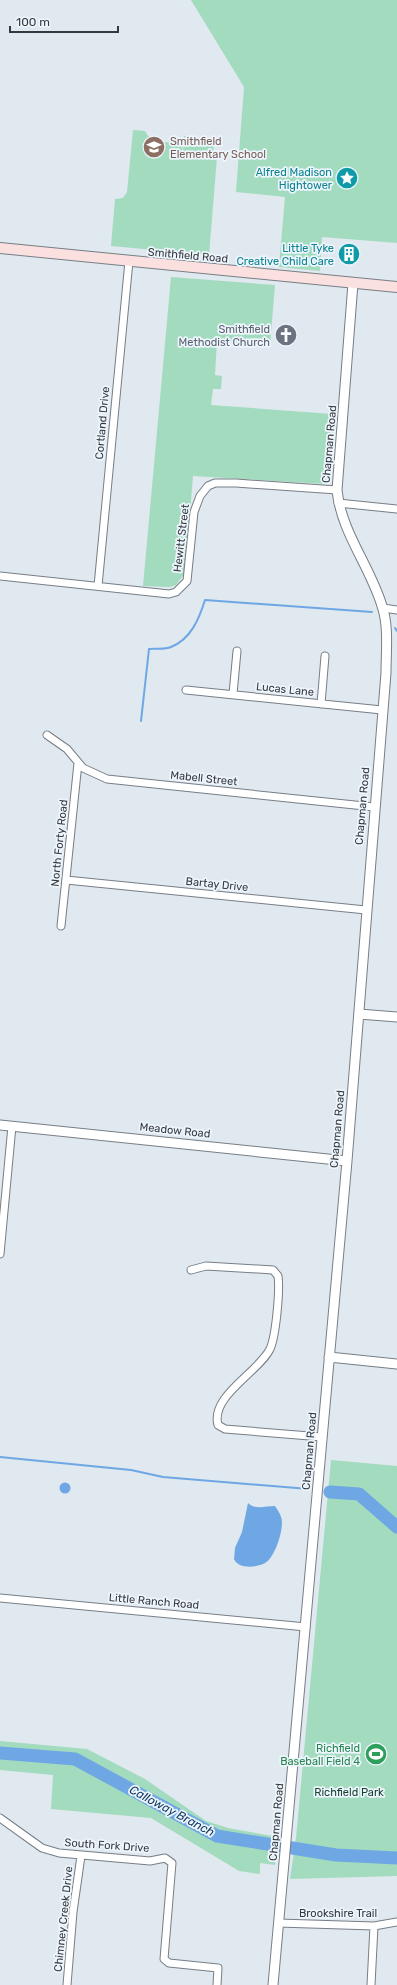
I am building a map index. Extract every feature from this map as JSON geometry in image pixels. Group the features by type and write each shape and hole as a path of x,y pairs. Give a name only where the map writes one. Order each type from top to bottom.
{"main road":[{"name":"Smithfield Road","path":"0,248 397,286"}],"street":[{"name":"Cortland Drive","path":"98,586 128,261"},
{"name":"Chapman Road","path":"273,1985 347,1161 386,644 383,608 368,569 341,516 338,503 337,490 354,283"},
{"name":"Hewitt Street","path":"0,576 169,594 176,592 187,581 196,502 204,490 215,483 337,490"},
{"path":"338,503 397,509"},
{"path":"383,608 397,610"},
{"path":"233,694 237,651"},
{"path":"321,704 325,656"},
{"name":"Lucas Lane","path":"186,690 382,710"},
{"name":"Mabell Street","path":"47,735 67,749 83,768 107,779 374,807"},
{"name":"North Forty Road","path":"61,926 78,763"},
{"name":"Bartay Drive","path":"66,880 366,910"},
{"path":"359,1014 397,1018"},
{"name":"Meadow Road","path":"0,1125 347,1161"},
{"path":"0,1254 12,1126"},
{"path":"191,1270 206,1266 273,1270 278,1276 273,1339 270,1349 262,1362 236,1384 218,1411 216,1418 218,1425 225,1429 322,1437"},
{"path":"330,1357 397,1364"},
{"name":"Little Ranch Road","path":"0,1598 306,1627"},
{"path":"0,1826 2,1819"},
{"name":"South Fork Drive","path":"2,1819 42,1848 59,1853 150,1861 165,1858 172,1863 164,1959 170,1962 218,1968 217,1985"},
{"name":"Chimney Creek Drive","path":"67,1985 73,1912 81,1856"},
{"name":"Brookshire Trail","path":"278,1923 325,1926 374,1926 397,1922"},
{"path":"371,1985 374,1926"}],"green space":[{"path":"191,0 397,0 397,243 322,237 320,271 279,267 285,197 236,192 244,87"},
{"path":"133,130 145,131 153,141 157,143 183,140 182,154 217,157 209,255 111,246 115,199 123,198 127,192"},
{"path":"184,136 214,139 213,156 183,153"},
{"path":"171,277 275,285 270,345 217,341 215,375 222,376 221,389 213,389 211,405 332,414 326,484 193,476 185,573 176,585 169,587 143,586"},
{"name":"Richfield Park","path":"331,1460 397,1466 397,1876 290,1879 296,1838"},
{"path":"0,1741 87,1749 145,1779 206,1821 228,1828 278,1837 275,1865 260,1863 260,1874 239,1871 151,1818 51,1809 53,1775 0,1770"}],"water":[{"path":"65,1482 69,1484 71,1488 69,1492 65,1494 61,1492 59,1488 61,1484"},
{"path":"248,1503 257,1507 275,1506 280,1514 282,1522 282,1528 276,1549 269,1560 261,1565 252,1567 239,1565 234,1559 235,1548 242,1532"}],"waterway":[{"path":"141,721 149,649 168,648 184,639 197,621 205,600 372,612"},
{"path":"0,1457 131,1470 163,1477 309,1489"},
{"path":"330,1492 359,1494 397,1527"},
{"name":"Calloway Branch","path":"0,1753 75,1759 217,1836 336,1855 397,1858"}],"place":[{"name":"Smithfield Elementary School","path":"154,147"},
{"name":"Alfred Madison Hightower","path":"347,178"},
{"name":"Little Tyke Creative Child Care","path":"349,254"},
{"name":"Smithfield Methodist Church","path":"286,335"},
{"name":"Richfield Baseball Field 4","path":"376,1754"}]}
